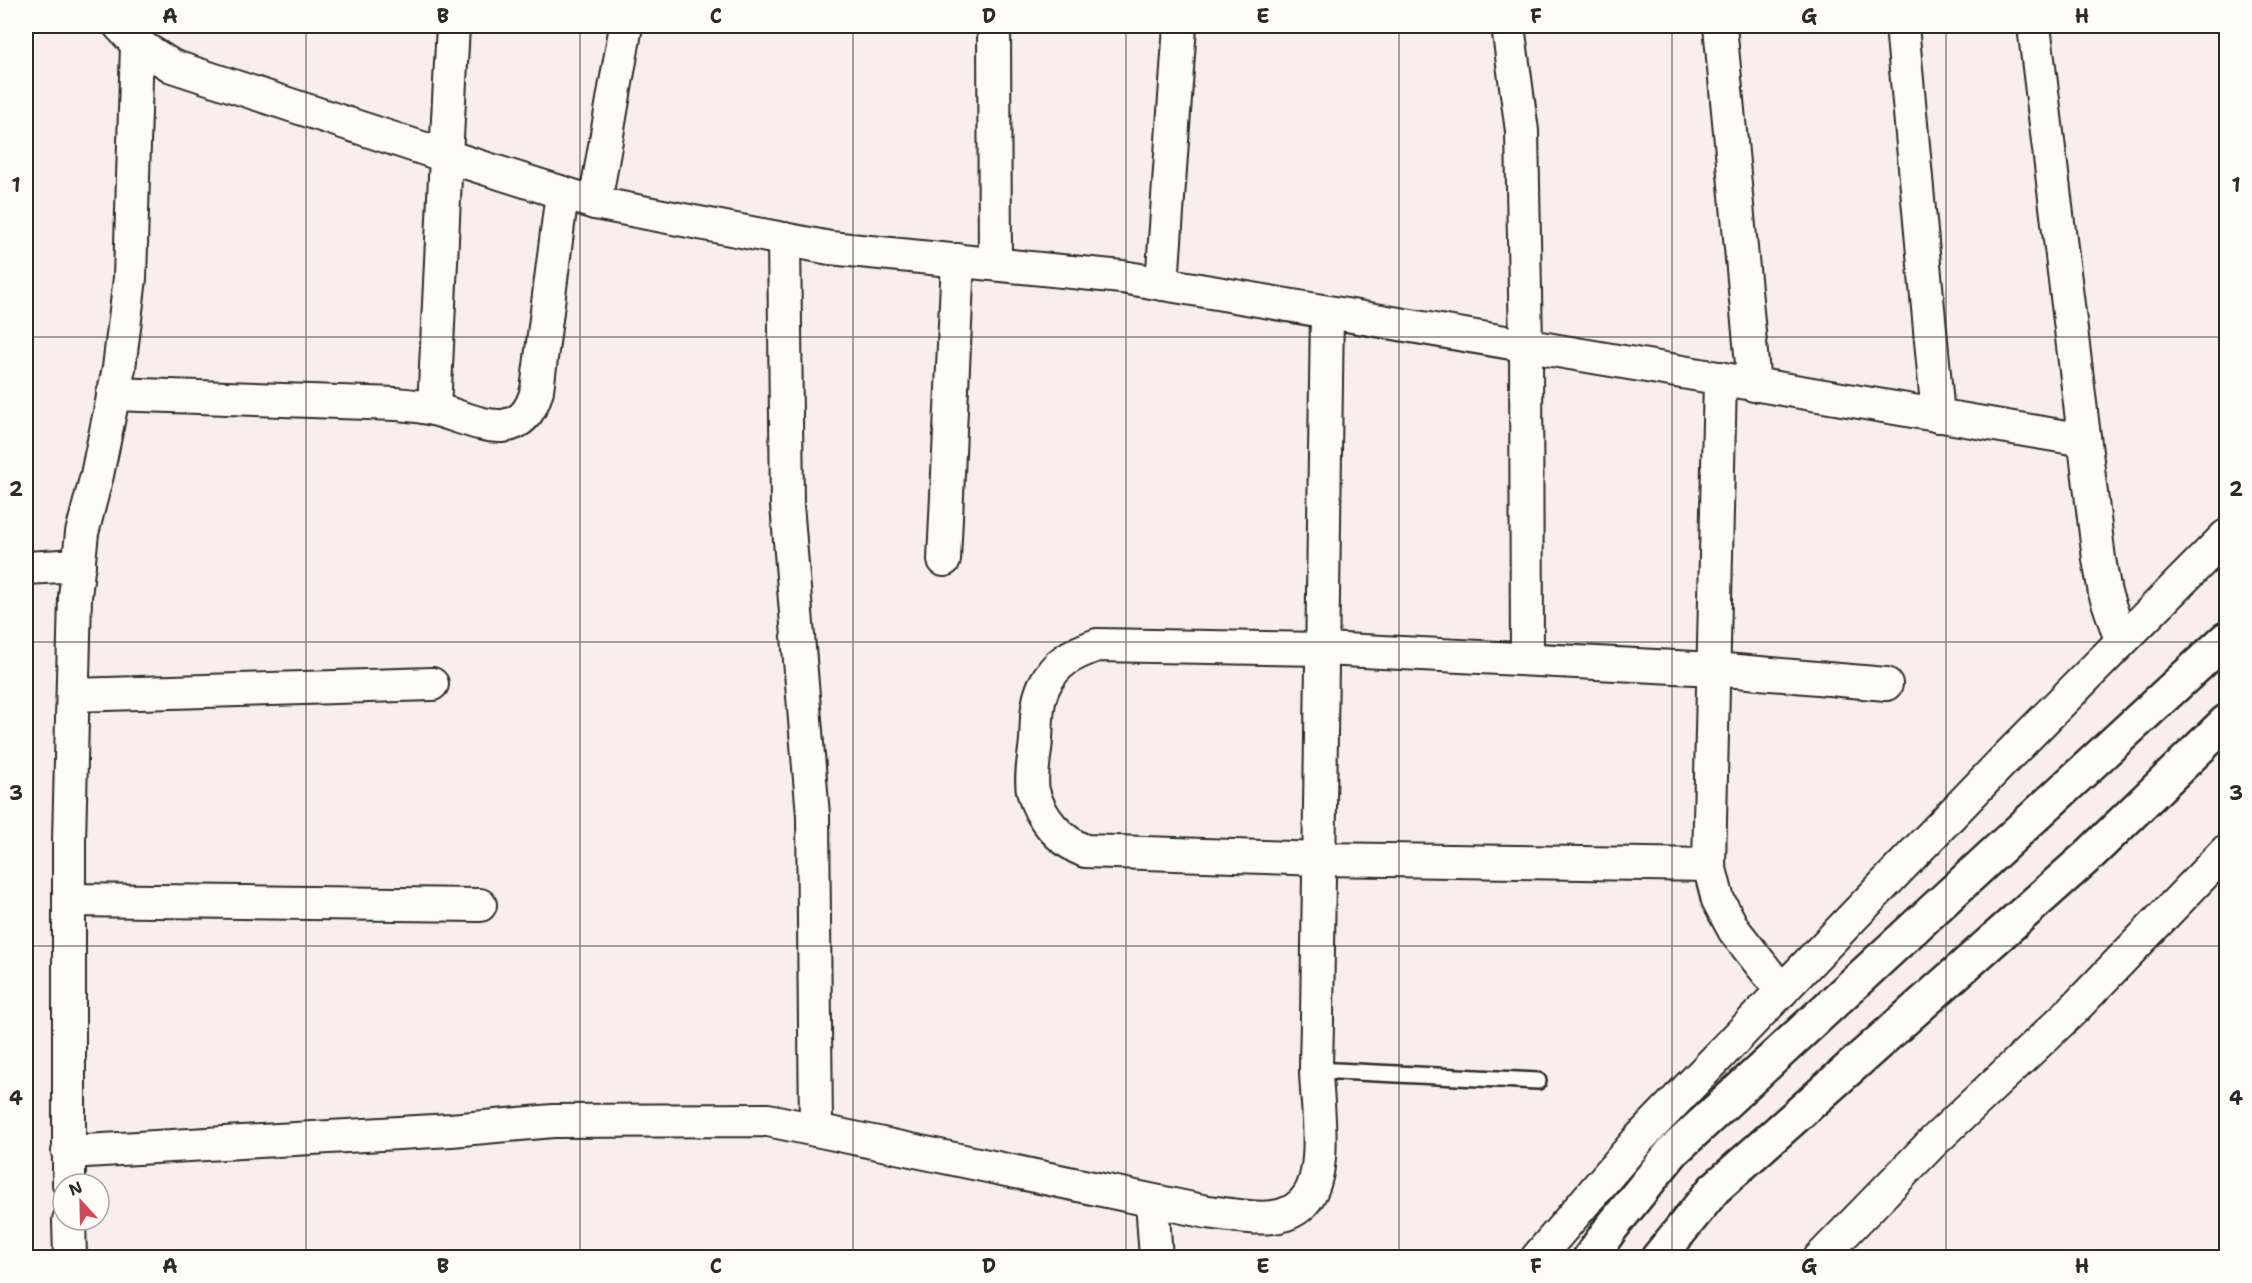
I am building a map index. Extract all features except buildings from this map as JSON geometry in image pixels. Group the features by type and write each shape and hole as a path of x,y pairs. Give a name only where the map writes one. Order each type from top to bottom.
{"main road":[{"path":"1590,1257 1673,1151 2226,639"},
{"path":"1658,1257 1714,1189 2089,855 2226,722"}],"street":[{"path":"434,409 453,26"},
{"path":"595,203 626,26"},
{"path":"994,26 995,264"},
{"path":"1162,284 1180,26"},
{"path":"1508,26 1522,131 1526,346 1527,659"},
{"path":"1720,26 1754,384"},
{"path":"1902,26 1938,416"},
{"path":"2034,26 2084,440 2105,593 2121,640"},
{"path":"129,35 172,66 595,203 830,248 1122,277 2084,440"},
{"path":"69,1172 69,900 75,597 82,533 114,394 130,278 129,35"},
{"path":"114,394 396,404 434,409 460,419 506,426 521,420 532,406 538,378 562,193"},
{"path":"783,239 787,505 813,815 816,1131"},
{"path":"944,560 958,260"},
{"path":"68,1152 452,1130 553,1121 768,1120 1207,1212 1269,1218 1286,1216 1309,1195 1316,1174 1320,1144 1316,1070 1324,649 1327,312"},
{"path":"1720,378 1709,865 1718,900 1734,930 1782,991"},
{"path":"1537,1257 1639,1139 2121,640 2226,536"},
{"path":"26,568 79,565"},
{"path":"1709,865 1320,859 1085,851 1069,845 1054,831 1041,810 1033,790 1038,707 1045,685 1070,655 1097,645 1324,649 1527,659 1714,669 1886,684"},
{"path":"73,695 432,684"},
{"path":"1820,1257 1932,1143 2074,1009 2226,851"},
{"path":"69,900 480,905"},
{"path":"1152,1201 1156,1257"},
{"path":"69,1232 70,1257"}],"lane":[{"path":"1316,1070 1538,1081"}]}
